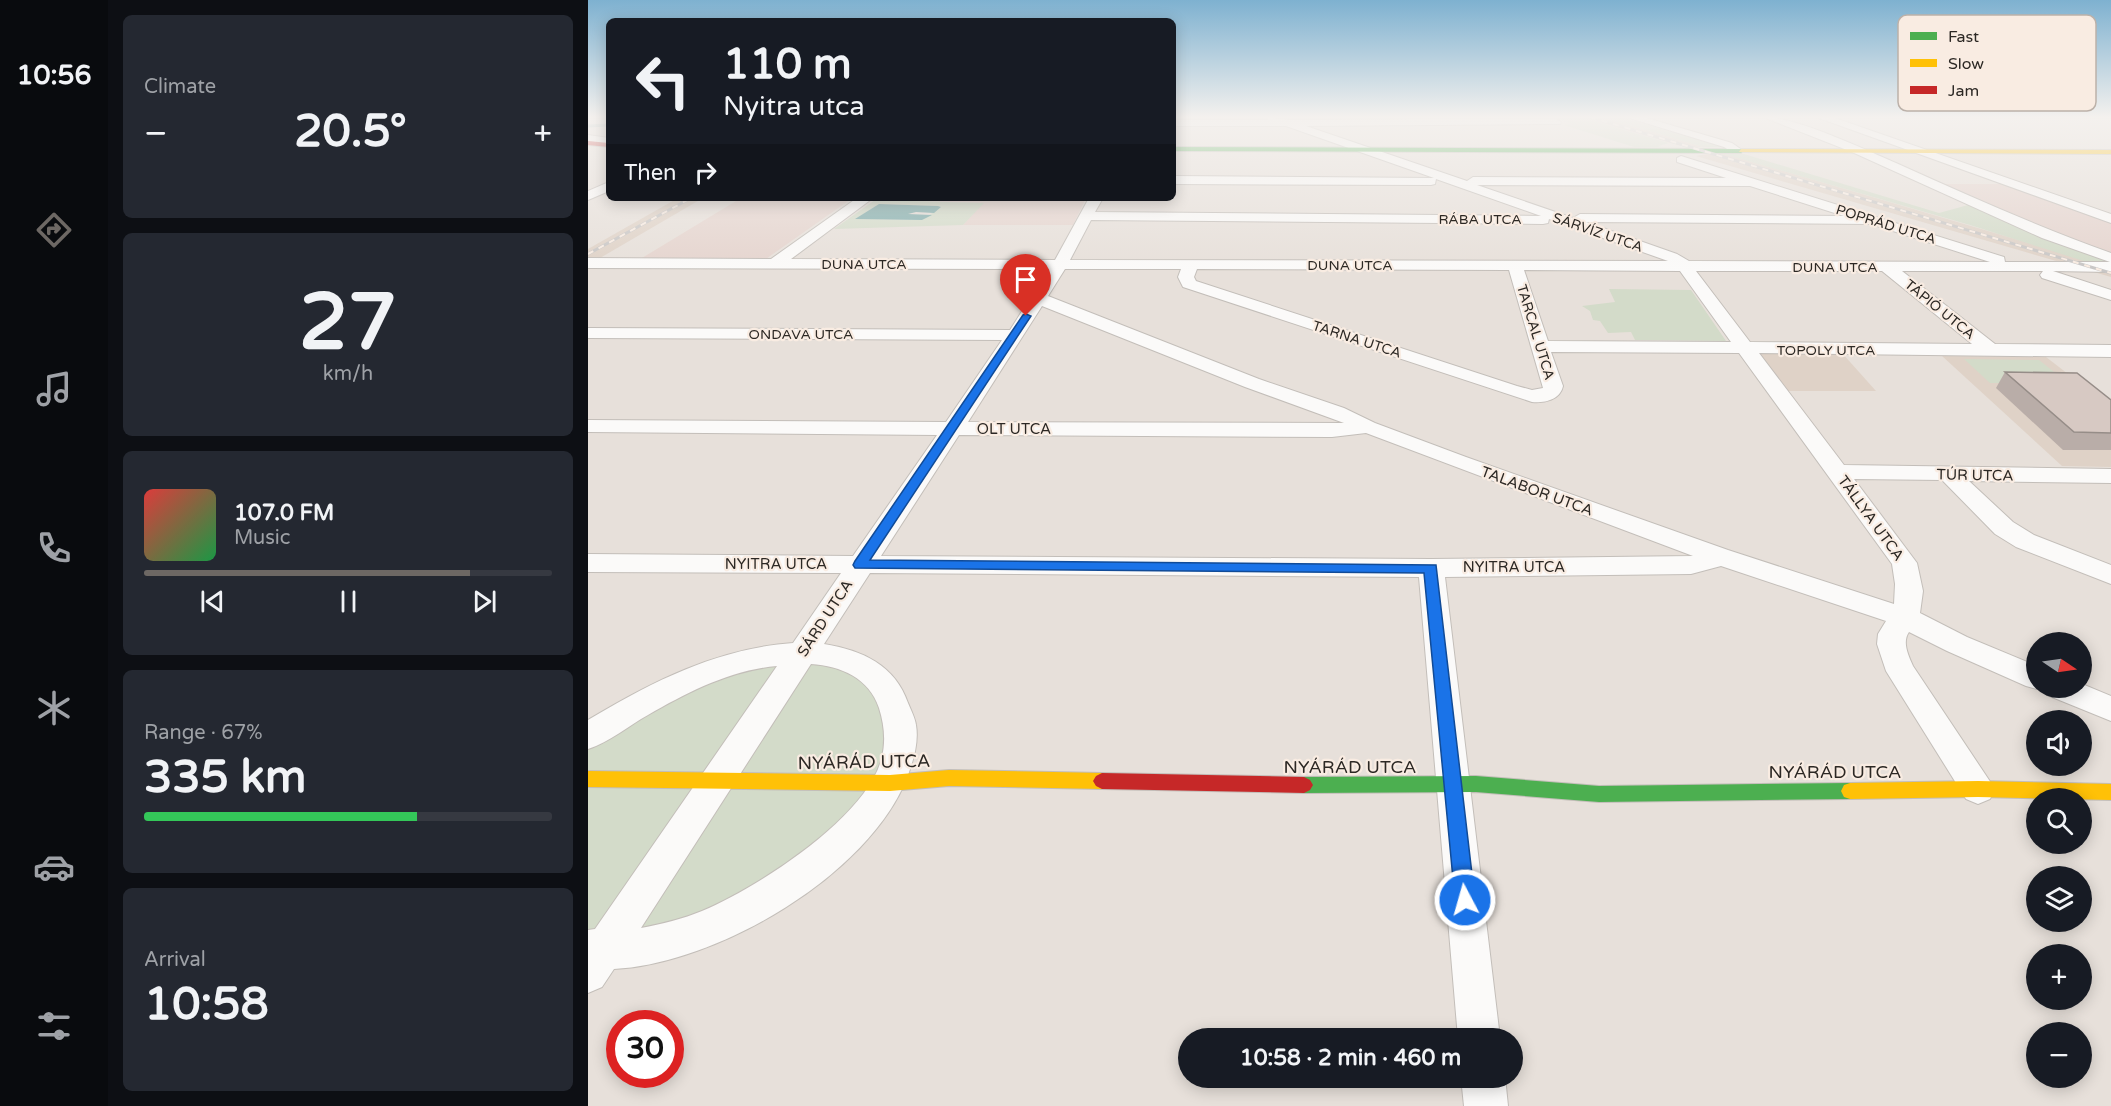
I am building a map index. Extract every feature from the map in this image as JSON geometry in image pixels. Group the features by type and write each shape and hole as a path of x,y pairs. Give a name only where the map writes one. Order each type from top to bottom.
{"main road":[{"name":"NYÁRÁD UTCA","path":"588,779 890,783 949,778 1275,785 1476,784 1599,794 1978,789 2111,792"}],"street":[{"name":"SÁRVÍZ UTCA","path":"1417,169 1672,257 1685,267"},
{"name":"POPRÁD UTCA","path":"1708,169 2111,295"},
{"path":"1898,169 2047,235 2111,258"},
{"path":"1966,169 2111,219"},
{"path":"588,196 606,180"},
{"path":"1176,180 1751,182"},
{"path":"774,264 862,201"},
{"name":"SÁRD UTCA","path":"593,957 718,779 1015,335 1061,263 1094,201"},
{"path":"2075,206 2111,206"},
{"name":"RÁBA UTCA","path":"1087,216 1873,220"},
{"name":"DUNA UTCA","path":"588,263 2111,267"},
{"name":"TARNA UTCA","path":"1191,264 1186,277 1189,284 1510,390 1546,396"},
{"name":"TARCAL UTCA","path":"1515,265 1553,386 1552,391 1546,396"},
{"name":"TÁLLYA UTCA","path":"1685,267 1904,563 1909,576 1909,592 1904,617 1892,633 1892,651 1978,789"},
{"name":"TÁPIÓ UTCA","path":"1888,268 1992,351"},
{"path":"2092,279 2111,285"},
{"name":"TALABOR UTCA","path":"1038,298 1242,379 1337,412 1368,427 1719,556 1904,617 1957,644 2026,673"},
{"name":"ONDAVA UTCA","path":"588,333 1015,335"},
{"name":"TOPOLY UTCA","path":"1541,346 1745,350 2111,351"},
{"name":"OLT UTCA","path":"588,426 1332,431 1368,427"},
{"name":"TÚR UTCA","path":"1838,472 2111,476"},
{"path":"1950,475 2004,528 2025,541 2111,575"},
{"name":"NYITRA UTCA","path":"588,563 1431,568 1691,565 1719,556"},
{"path":"1431,568 1478,1028"},
{"path":"588,736 648,700 699,676 752,659 802,653 824,655 860,666 886,687 900,718 901,736 890,783 877,804 832,851 788,884 739,914 669,941 593,957"},
{"path":"2084,698 2111,709"},
{"path":"1484,1088 1486,1106"}],"shaded area":[{"path":"1739,169 1776,169 2111,269 2111,277"},
{"path":"1938,184 2005,184 2111,222 2111,259"},
{"path":"673,201 698,201 588,265 588,249"},
{"path":"736,201 848,201 763,261 637,261"},
{"path":"917,201 1085,201 1073,225 963,225 983,203"},
{"path":"1757,353 1842,353 1876,391 1786,391"},
{"path":"1942,356 2046,357 2111,407 2111,467 2062,466"}],"green space":[{"path":"1775,169 1792,169 1939,213 1979,202 2111,259 2111,265 2090,263 1970,225"},
{"path":"874,201 984,203 963,225 834,229","holes":["879,204 941,207 922,220 856,219"]},
{"path":"1609,289 1691,290 1726,341 1635,340 1631,332 1608,333 1600,321 1593,320 1590,311 1582,306 1615,302"},
{"path":"1964,359 2039,360 2068,383 1990,383"},
{"path":"779,655 874,675 896,759 773,894 588,947 588,736 616,718"}],"water":[{"path":"879,204 941,207 934,213 908,214 932,215 922,220 855,219"}],"building":[{"path":"2005,372 2077,373 2111,400 2111,433 2074,432"}],"railway":[{"path":"1762,169 2111,273"},
{"path":"588,254 685,201"}],"traffic: fast":[{"path":"1304,785 1476,784 1599,794 1850,791"}],"traffic: slow":[{"path":"588,779 890,783 949,778 1102,781"},
{"path":"1850,791 1978,789 2111,792"}],"traffic: jam":[{"path":"1102,781 1304,785"}],"route":[{"path":"1026,316 860,565 1431,568 1465,900"}]}
